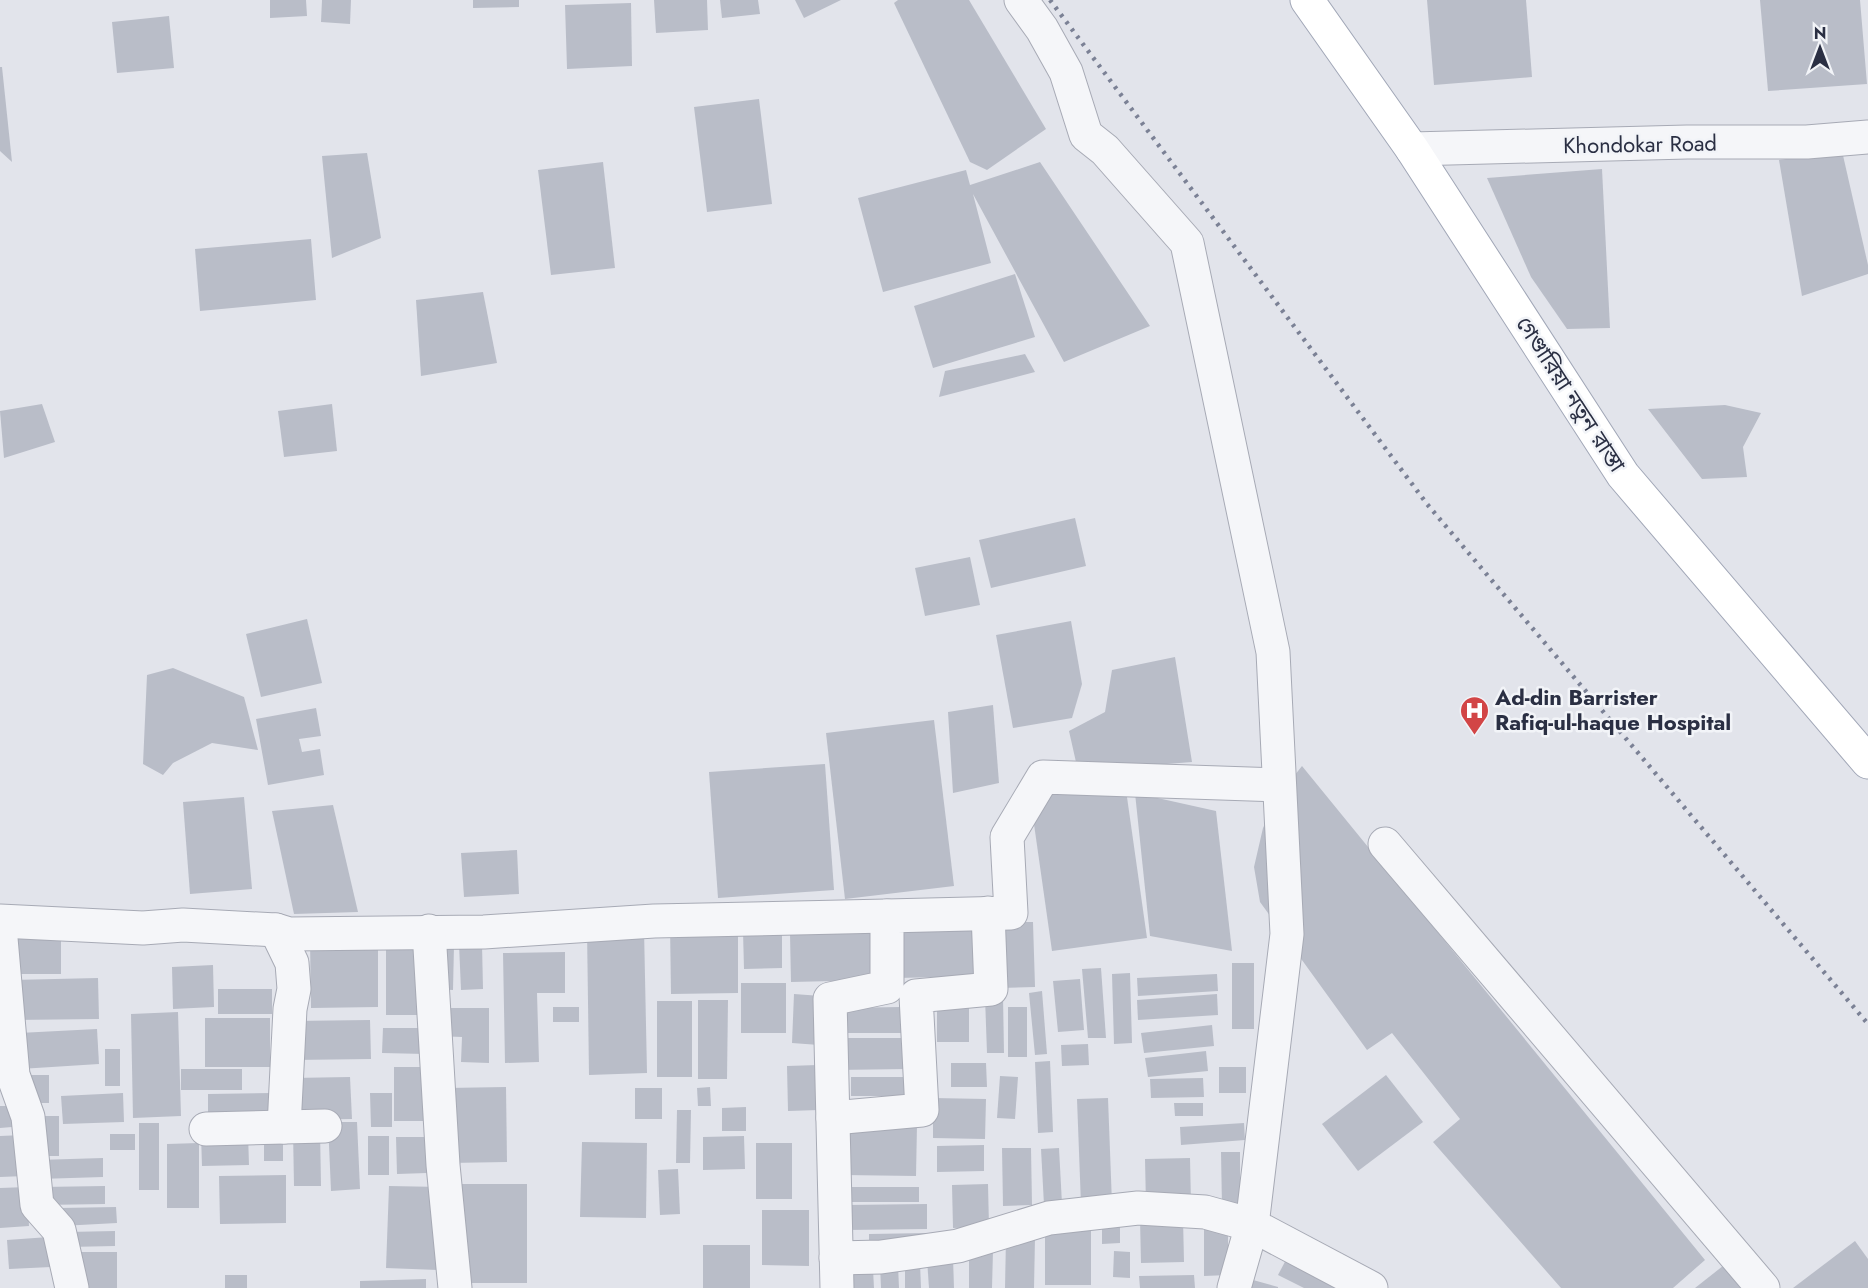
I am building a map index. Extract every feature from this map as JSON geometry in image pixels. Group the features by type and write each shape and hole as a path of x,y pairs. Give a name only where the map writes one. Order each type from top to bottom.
{"main road":[{"name":"গেণ্ডারিয়া নতুন রাস্তা","path":"1307,0 1412,149 1623,475 1868,762"}],"street":[{"path":"1021,0 1042,29 1066,72 1086,135 1105,150 1187,243 1273,652 1287,934 1252,1225 1234,1288"},
{"name":"Khondokar Road","path":"1412,149 1687,142 1807,142 1868,137"},
{"path":"0,921 143,928 183,925 276,930 289,934 484,932 654,921 1011,913 1007,837 1043,777 1280,785"},
{"path":"1385,844 1763,1288"},
{"path":"833,1118 922,1110 916,996 991,989 988,913"},
{"path":"887,915 887,987 830,999 837,1273 881,1257 958,1246 1048,1218 1138,1208 1205,1212 1252,1225 1371,1288"},
{"path":"0,927 14,1075 28,1117 38,1205 59,1230 72,1288"},
{"path":"276,930 292,963 294,989 290,1010 284,1127"},
{"path":"429,931 443,1165 455,1288"},
{"path":"206,1130 325,1126"}],"building":[{"path":"270,0 306,0 307,16 270,18"},
{"path":"322,0 351,0 350,24 321,22"},
{"path":"473,0 519,0 519,7 473,8"},
{"path":"654,0 707,0 708,30 656,33"},
{"path":"720,0 758,0 760,14 722,18"},
{"path":"795,0 841,0 804,18"},
{"path":"898,0 969,0 1046,129 987,170 970,162 894,3"},
{"path":"1427,0 1526,0 1532,77 1434,85"},
{"path":"1760,0 1860,0 1867,84 1768,91"},
{"path":"631,3 632,66 567,69 565,5"},
{"path":"169,16 174,68 117,73 112,22"},
{"path":"0,67 2,67 12,162 0,151"},
{"path":"759,99 772,204 707,212 694,107"},
{"path":"1842,151 1868,265 1868,274 1802,296 1779,160"},
{"path":"367,153 381,238 332,258 322,156"},
{"path":"603,162 615,268 551,275 538,170"},
{"path":"1040,162 1150,326 1064,362 973,194 991,263 883,292 858,198 966,170 970,185"},
{"path":"1602,169 1610,328 1567,329 1531,277 1487,178"},
{"path":"311,239 316,300 200,311 195,249"},
{"path":"1015,274 1035,337 933,368 914,306"},
{"path":"483,292 497,363 421,376 416,300"},
{"path":"1025,354 1035,372 939,397 945,371"},
{"path":"42,404 55,442 4,458 0,411"},
{"path":"332,404 337,451 284,457 278,411"},
{"path":"1725,405 1761,413 1743,447 1747,477 1702,479 1648,409"},
{"path":"1075,518 1086,566 991,588 979,540"},
{"path":"970,557 980,605 925,616 915,568"},
{"path":"307,619 322,683 261,697 246,634"},
{"path":"1071,621 1082,684 1072,718 1013,728 996,635"},
{"path":"1175,657 1192,762 1078,771 1069,731 1105,712 1112,670"},
{"path":"173,668 244,697 258,750 212,743 173,763 163,775 143,764 147,675"},
{"path":"993,705 999,783 953,793 948,712"},
{"path":"316,708 321,736 299,739 302,752 320,749 324,775 268,785 256,719"},
{"path":"934,720 954,886 845,899 826,733"},
{"path":"825,764 834,890 718,898 709,772"},
{"path":"1302,766 1705,1260 1673,1288 1561,1288 1433,1142 1460,1119 1392,1033 1367,1050 1260,902 1254,867 1263,828 1279,795"},
{"path":"1125,783 1147,938 1052,951 1030,796"},
{"path":"1135,793 1216,811 1232,951 1150,936"},
{"path":"244,797 252,889 190,894 183,802"},
{"path":"333,805 358,912 294,914 272,811"},
{"path":"517,850 519,894 464,897 461,853"},
{"path":"997,922 1033,922 1035,987 999,988"},
{"path":"738,923 738,993 671,994 670,924"},
{"path":"981,923 983,976 897,978 895,925"},
{"path":"587,929 644,929 647,1073 589,1075"},
{"path":"782,930 782,968 744,969 743,931"},
{"path":"876,932 877,980 791,982 790,934"},
{"path":"17,934 61,934 61,974 17,974"},
{"path":"378,937 378,1007 311,1008 310,939"},
{"path":"386,942 423,943 422,1015 386,1015"},
{"path":"459,944 482,944 483,989 461,990"},
{"path":"435,945 454,945 453,990 435,989"},
{"path":"565,952 565,993 537,993 539,1062 505,1063 503,953"},
{"path":"1232,963 1254,963 1254,1029 1232,1029"},
{"path":"213,965 214,1007 173,1009 172,967"},
{"path":"1101,968 1106,1038 1088,1038 1082,969"},
{"path":"1130,973 1132,1043 1114,1044 1112,974"},
{"path":"1217,974 1218,991 1138,996 1137,978"},
{"path":"98,978 99,1019 13,1020 12,980"},
{"path":"1080,979 1084,1030 1058,1032 1053,981"},
{"path":"741,983 786,983 786,1033 741,1033"},
{"path":"218,989 272,989 272,1014 218,1014"},
{"path":"1042,991 1047,1054 1035,1055 1029,993"},
{"path":"794,994 821,996 819,1045 792,1043"},
{"path":"1217,994 1218,1015 1138,1020 1137,1000"},
{"path":"1003,996 1004,1053 987,1053 985,997"},
{"path":"698,1000 728,1000 727,1079 698,1079"},
{"path":"657,1001 692,1001 692,1077 657,1077"},
{"path":"937,1001 969,1001 969,1042 937,1042"},
{"path":"553,1007 579,1007 579,1022 553,1022"},
{"path":"901,1007 901,1033 837,1033 837,1008"},
{"path":"1008,1007 1027,1007 1027,1057 1008,1057"},
{"path":"436,1008 489,1008 489,1063 461,1062 462,1037 436,1036"},
{"path":"178,1012 181,1116 133,1118 131,1014"},
{"path":"205,1018 270,1018 270,1067 205,1067"},
{"path":"370,1020 371,1059 293,1060 292,1021"},
{"path":"1212,1025 1214,1046 1144,1053 1141,1033"},
{"path":"383,1028 425,1028 425,1054 382,1053"},
{"path":"97,1029 99,1064 20,1069 19,1033"},
{"path":"835,1038 907,1038 907,1069 836,1070"},
{"path":"1088,1044 1089,1065 1062,1066 1061,1045"},
{"path":"105,1049 120,1049 120,1086 105,1086"},
{"path":"1206,1051 1208,1071 1148,1077 1145,1058"},
{"path":"1050,1061 1053,1132 1038,1133 1035,1062"},
{"path":"951,1063 986,1063 987,1087 951,1087"},
{"path":"818,1065 819,1110 788,1111 787,1066"},
{"path":"394,1067 428,1067 428,1121 394,1121"},
{"path":"1219,1067 1246,1067 1246,1093 1219,1093"},
{"path":"181,1069 242,1069 242,1090 181,1090"},
{"path":"25,1075 49,1075 49,1103 25,1103"},
{"path":"1386,1075 1423,1122 1358,1171 1322,1124"},
{"path":"1000,1076 1018,1077 1015,1119 997,1118"},
{"path":"350,1077 352,1119 292,1120 292,1078"},
{"path":"851,1077 911,1077 911,1096 851,1096"},
{"path":"1203,1078 1204,1097 1151,1098 1150,1079"},
{"path":"506,1087 507,1162 449,1163 447,1088"},
{"path":"710,1087 711,1106 698,1106 697,1088"},
{"path":"635,1088 662,1088 662,1119 635,1119"},
{"path":"123,1093 124,1122 63,1124 61,1096"},
{"path":"273,1093 273,1120 208,1121 208,1094"},
{"path":"370,1093 392,1093 392,1127 371,1127"},
{"path":"933,1098 986,1099 985,1139 933,1138"},
{"path":"1108,1098 1112,1204 1081,1205 1077,1099"},
{"path":"1174,1103 1203,1103 1203,1116 1175,1116"},
{"path":"0,1106 11,1106 12,1127 0,1128"},
{"path":"746,1107 746,1131 722,1131 722,1108"},
{"path":"677,1110 691,1110 690,1163 676,1163"},
{"path":"38,1116 59,1116 59,1156 38,1156"},
{"path":"328,1122 357,1122 360,1189 331,1191"},
{"path":"139,1123 159,1123 159,1190 139,1190"},
{"path":"1244,1123 1245,1140 1181,1145 1180,1127"},
{"path":"845,1124 917,1125 916,1176 844,1175"},
{"path":"293,1130 320,1130 321,1186 294,1186"},
{"path":"264,1132 283,1132 283,1161 264,1161"},
{"path":"110,1134 135,1134 135,1150 110,1150"},
{"path":"248,1134 249,1165 202,1166 201,1135"},
{"path":"23,1135 25,1176 0,1177 0,1136"},
{"path":"368,1136 389,1136 389,1175 368,1175"},
{"path":"744,1136 745,1169 703,1170 703,1137"},
{"path":"396,1137 426,1137 427,1173 397,1174"},
{"path":"582,1142 647,1143 646,1218 580,1217"},
{"path":"199,1143 199,1208 167,1208 167,1144"},
{"path":"756,1143 792,1143 792,1199 756,1199"},
{"path":"984,1145 984,1171 937,1172 937,1146"},
{"path":"1002,1148 1031,1148 1032,1205 1003,1206"},
{"path":"1059,1148 1062,1204 1044,1205 1041,1149"},
{"path":"1221,1152 1240,1152 1240,1207 1222,1207"},
{"path":"103,1158 103,1177 39,1179 38,1160"},
{"path":"1190,1158 1191,1204 1146,1205 1145,1159"},
{"path":"678,1169 680,1214 660,1215 658,1170"},
{"path":"286,1175 286,1223 220,1224 219,1176"},
{"path":"458,1184 527,1184 527,1283 459,1283"},
{"path":"988,1184 989,1227 953,1228 952,1185"},
{"path":"105,1186 105,1204 42,1205 42,1187"},
{"path":"389,1186 441,1187 438,1270 386,1268"},
{"path":"27,1187 29,1226 0,1228 0,1188"},
{"path":"846,1187 919,1187 919,1202 846,1202"},
{"path":"927,1204 927,1229 846,1230 846,1205"},
{"path":"116,1207 117,1223 61,1226 60,1208"},
{"path":"762,1210 809,1210 809,1266 762,1265"},
{"path":"1183,1218 1184,1262 1141,1263 1140,1219"},
{"path":"1120,1220 1120,1243 1102,1244 1102,1221"},
{"path":"1204,1223 1228,1223 1228,1275 1204,1276"},
{"path":"1045,1228 1091,1228 1091,1285 1045,1285"},
{"path":"115,1231 115,1246 68,1247 68,1232"},
{"path":"929,1233 929,1247 869,1247 869,1234"},
{"path":"49,1237 51,1267 9,1269 7,1240"},
{"path":"1006,1238 1035,1238 1034,1288 1005,1288"},
{"path":"1855,1241 1868,1259 1868,1288 1793,1288"},
{"path":"703,1245 750,1245 750,1288 703,1288"},
{"path":"969,1250 993,1251 992,1288 969,1288"},
{"path":"1114,1251 1130,1252 1130,1278 1113,1277"},
{"path":"75,1252 117,1252 117,1288 76,1288"},
{"path":"1288,1256 1353,1288 1304,1288 1278,1275"},
{"path":"953,1257 954,1288 929,1288 927,1259"},
{"path":"1728,1262 1748,1288 1695,1288"},
{"path":"920,1263 921,1288 905,1288 905,1264"},
{"path":"880,1265 898,1265 899,1288 881,1288"},
{"path":"873,1269 874,1288 851,1288 851,1270"},
{"path":"225,1275 247,1275 247,1288 225,1288"},
{"path":"1194,1275 1195,1288 1140,1288 1139,1276"},
{"path":"426,1279 426,1288 360,1288 360,1281"},
{"path":"1253,1280 1278,1287 1278,1288 1250,1288"}],"railway":[{"path":"1050,0 1427,504 1868,1024"}],"place":[{"name":"Ad-din Barrister Rafiq-ul-haque Hospital","path":"1474,736"}]}
